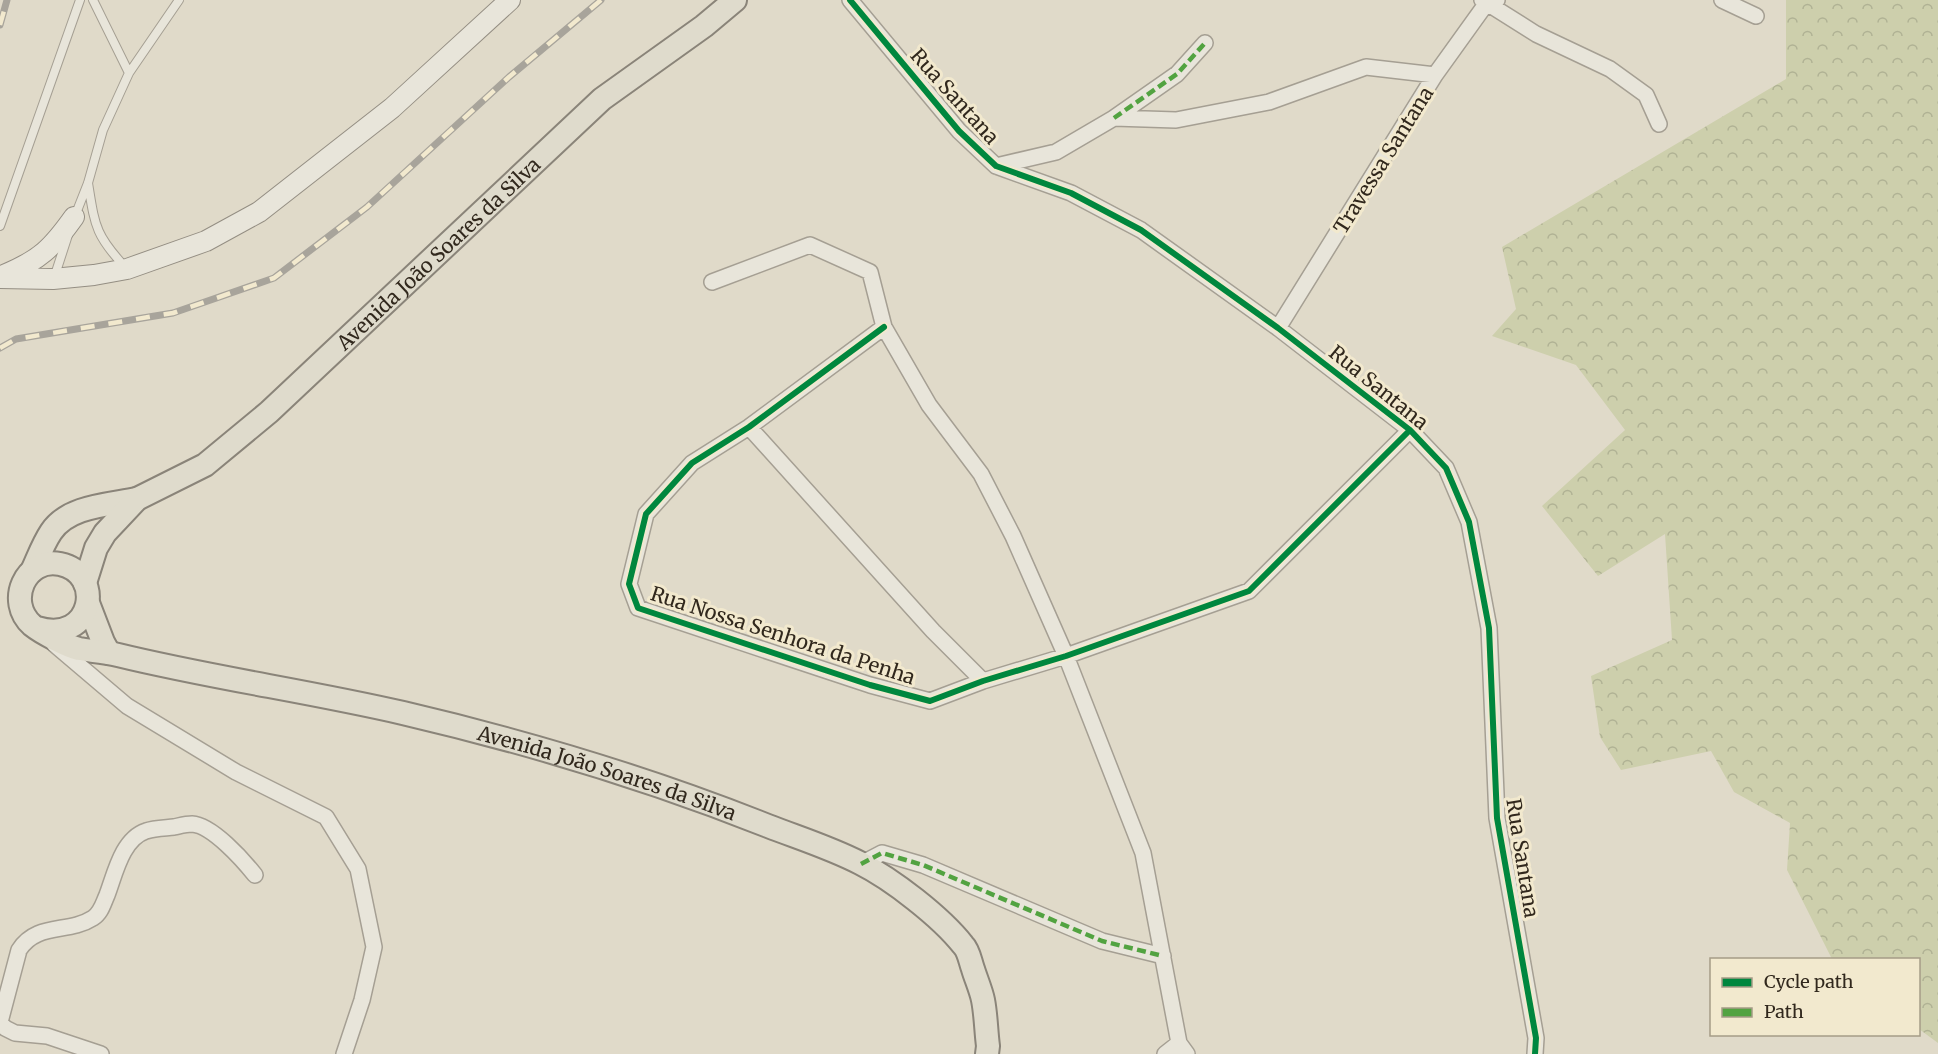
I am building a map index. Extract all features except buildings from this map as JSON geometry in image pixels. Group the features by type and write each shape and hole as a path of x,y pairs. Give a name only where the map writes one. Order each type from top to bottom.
{"main road":[{"path":"0,277 53,279 94,275 127,269 206,241 259,212 392,108 510,0"},
{"name":"Avenida João Soares da Silva","path":"735,0 704,26 602,99 269,412 205,465 137,500 88,508 65,518 51,531 32,571 25,578 21,587 20,606 24,615 37,628 75,648 110,653 171,668 399,712 519,741 699,798 861,864 922,904 966,947 983,999 987,1054"},
{"path":"0,277 28,265 43,254 59,239 75,217"},
{"name":"Avenida João Soares da Silva","path":"37,628 50,632 63,631 83,616 96,548 105,533 137,500"},
{"path":"32,571 41,565 51,563 72,568 86,593 103,642 110,653"}],"street":[{"name":"Rua Santana","path":"850,0 959,131 996,166 1071,193 1141,230 1278,328 1410,430 1446,468 1469,522 1489,628 1497,818 1536,1038 1535,1054"},
{"path":"1722,0 1756,15"},
{"path":"1488,1 1536,34 1610,69 1646,95 1659,124"},
{"name":"Travessa Santana","path":"1278,328 1435,75 1488,1"},
{"path":"996,166 1056,152 1114,118 1177,74 1205,43"},
{"path":"1114,118 1176,120 1269,102 1366,67 1435,75"},
{"path":"712,282 810,245 870,272 884,327 929,405 981,474 1013,536 1066,656 1143,853 1183,1048 1165,1054"},
{"name":"Rua Nossa Senhora da Penha","path":"884,327 749,428 692,463 646,514 629,584 638,608 870,685 930,701 1250,591 1410,430"},
{"path":"749,428 933,631 983,681"},
{"path":"37,628 127,706 236,772 326,817 358,868 374,946 362,1000 344,1054"},
{"path":"101,683 101,662 103,657 110,653"},
{"path":"101,1054 47,1036 15,1033 5,1028 0,1022 19,950 25,941 34,934 92,918 101,910 129,843 147,830 192,824 201,826 241,857 255,875"},
{"path":"861,864 882,853 923,865 1102,941 1163,956"}],"lane":[{"path":"0,226 80,0"},
{"path":"93,0 129,73"},
{"path":"53,279 88,183 103,130 129,73 179,0"},
{"path":"88,183 96,228 107,248 127,269"}],"green space":[{"path":"1786,0 1938,0 1938,1043 1920,1030 1920,958 1831,958 1787,870 1790,823 1734,792 1711,751 1621,770 1600,737 1591,676 1672,640 1665,534 1598,576 1542,506 1625,430 1576,365 1492,336 1516,309 1502,247 1786,79"}],"railway":[{"path":"0,25 7,0"},
{"path":"0,348 16,339 173,313 274,278 367,207 509,77 601,0"}],"marked path":[{"path":"1114,118 1177,74 1205,43"},
{"path":"861,864 882,853 923,865 1102,941 1163,956"}],"cycle path":[{"path":"850,0 959,131 996,166 1071,193 1141,230 1278,328 1410,430 1446,468 1469,522 1489,628 1497,818 1536,1038 1535,1054"},
{"path":"884,327 749,427 692,463 646,514 629,584 638,608 870,685 930,701 1249,591 1410,430"}]}
